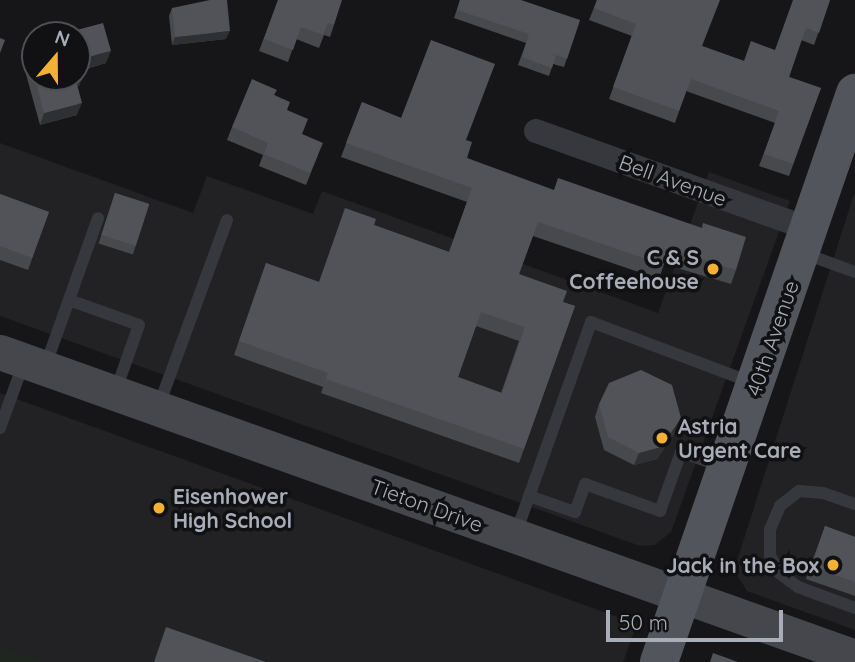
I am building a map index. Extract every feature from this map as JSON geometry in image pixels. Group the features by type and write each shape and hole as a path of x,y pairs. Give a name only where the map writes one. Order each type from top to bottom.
{"main road":[{"name":"40th Avenue","path":"659,662 684,597 855,93"},
{"name":"Tieton Drive","path":"23,360 855,657"}],"street":[{"name":"Bell Avenue","path":"536,131 805,240"}],"lane":[{"path":"0,428 23,360 69,300 98,218"},
{"path":"158,408 227,220"},
{"path":"805,240 855,272"},
{"path":"69,300 139,325 115,393"},
{"path":"514,536 591,322 756,384"},
{"path":"529,496 575,512 585,484 660,511 681,452 728,469"},
{"path":"855,504 816,491 799,491 780,506 770,528 770,555 779,573 799,587 855,608"}],"shaded area":[{"path":"0,143 193,213 207,176 313,214 322,191 658,313 709,172 790,201 671,532 655,545 640,546 0,316"},
{"path":"855,191 855,630 747,591 734,570"},
{"name":"Eisenhower High School","path":"0,393 637,624 623,662 0,662"},
{"path":"0,646 46,662 0,662"}],"building":[{"path":"210,0 227,0 230,31 175,37 172,8"},
{"path":"278,0 342,0 334,25 328,23 323,35 301,27 293,50 264,39"},
{"path":"460,0 521,0 580,20 567,59 556,55 552,68 522,57 529,34 457,10"},
{"path":"597,0 720,0 702,46 744,61 751,41 775,50 793,0 830,0 819,33 806,28 789,77 821,88 793,164 764,154 779,111 691,79 679,111 613,87 636,24 594,8"},
{"path":"103,23 111,51 91,56 91,26"},
{"path":"0,38 5,40 0,53"},
{"path":"431,40 495,64 466,140 472,142 467,158 554,190 558,178 702,228 703,223 746,237 736,270 669,249 664,265 538,222 519,274 567,291 563,302 575,306 524,449 326,379 328,373 239,341 266,263 319,282 345,208 376,219 374,225 449,252 472,188 346,143 362,102 401,118","holes":["481,312 525,327 502,393 458,377"]},
{"path":"252,79 277,90 274,95 290,102 287,110 308,119 302,134 323,143 310,173 264,154 268,143 232,127"},
{"path":"38,91 79,91 82,103 44,113"},
{"path":"115,193 149,204 136,246 101,235"},
{"path":"0,194 49,212 32,258 0,246"},
{"path":"641,370 672,385 681,418 661,447 639,453 608,437 599,404 609,383"},
{"name":"Jack in the Box","path":"825,526 855,537 855,582 811,566"},
{"path":"166,627 266,662 154,662"},
{"path":"713,653 738,662 710,662"}],"place":[{"name":"C & S Coffeehouse","path":"713,269"},
{"name":"Astria Urgent Care","path":"662,438"},
{"name":"Eisenhower High School","path":"159,508"},
{"name":"Jack in the Box","path":"833,565"}]}
